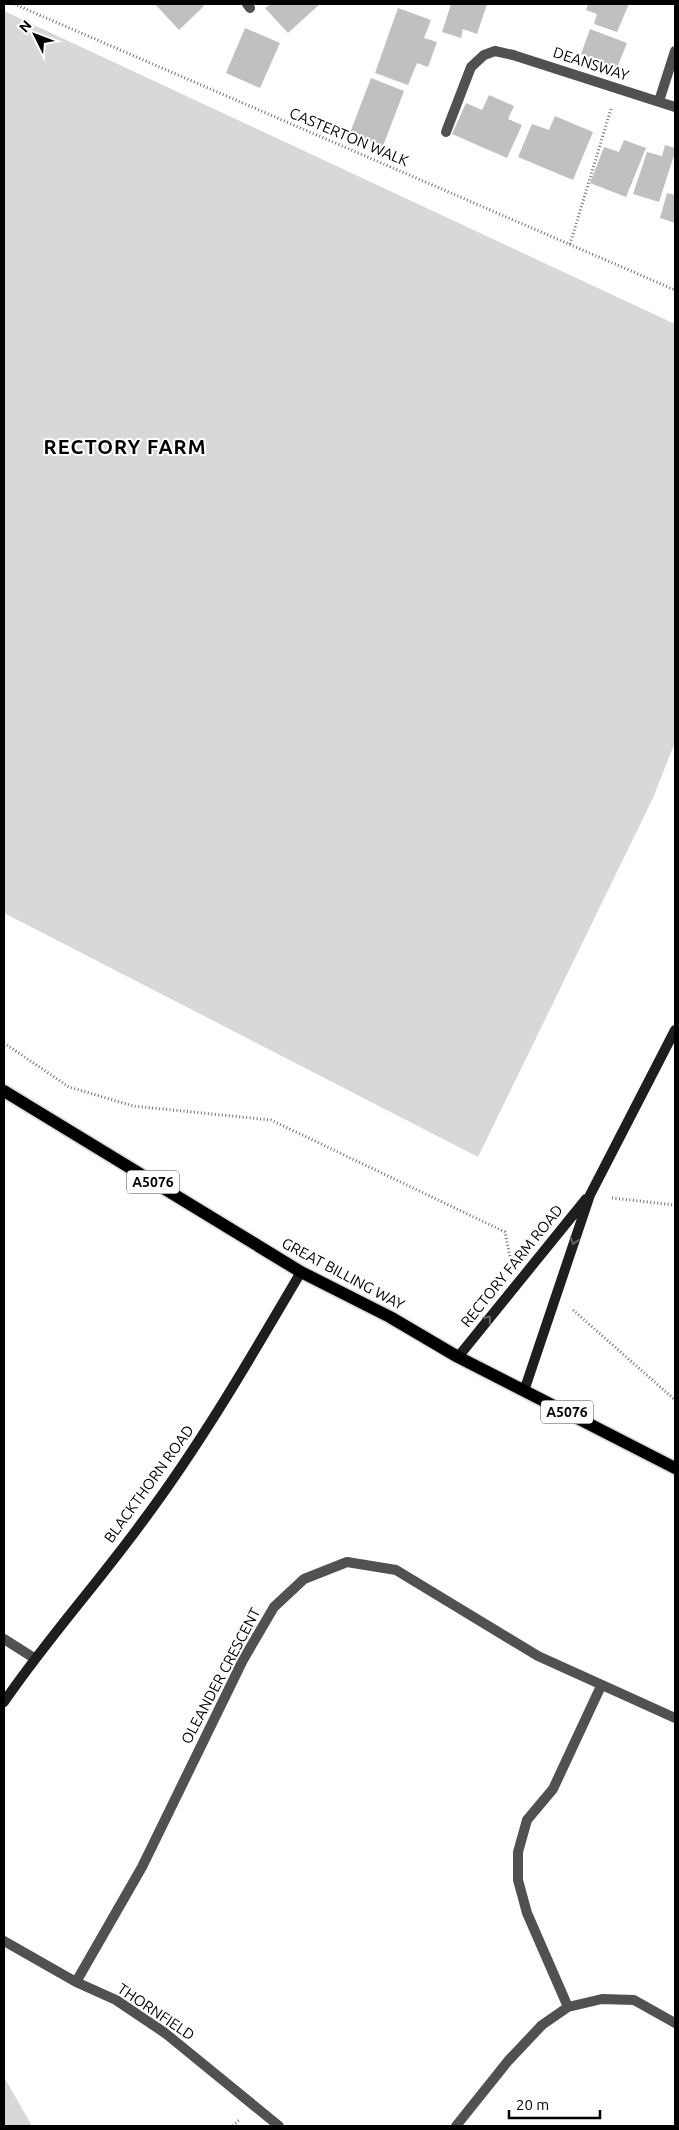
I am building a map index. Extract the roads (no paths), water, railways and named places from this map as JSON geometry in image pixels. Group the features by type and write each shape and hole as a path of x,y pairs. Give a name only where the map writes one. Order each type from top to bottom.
{"main road":[{"name":"GREAT BILLING WAY","path":"4,1091 301,1272 390,1317 458,1357 675,1468"}],"street":[{"name":"DEANSWAY","path":"446,132 471,67 484,55 494,51 513,55 675,107"},
{"path":"659,101 675,51"},
{"name":"RECTORY FARM ROAD","path":"524,1391 590,1195 675,1030"},
{"name":"RECTORY FARM ROAD","path":"458,1357 526,1271 590,1195"},
{"name":"BLACKTHORN ROAD","path":"4,1702 34,1658 142,1523 197,1446 301,1272"},
{"name":"OLEANDER CRESCENT","path":"76,1982 142,1867 243,1660 274,1607 304,1579 347,1562 396,1570 538,1656 675,1718"},
{"path":"4,1638 34,1658"},
{"path":"568,2008 527,1913 518,1880 518,1852 527,1820 553,1789 601,1686"},
{"name":"THORNFIELD","path":"4,1941 76,1982 116,2000 165,2033 279,2126"},
{"path":"456,2126 508,2061 542,2024 568,2008 602,1999 634,2000 675,2023"}],"district":[{"name":"RECTORY FARM","path":"125,447"}]}
